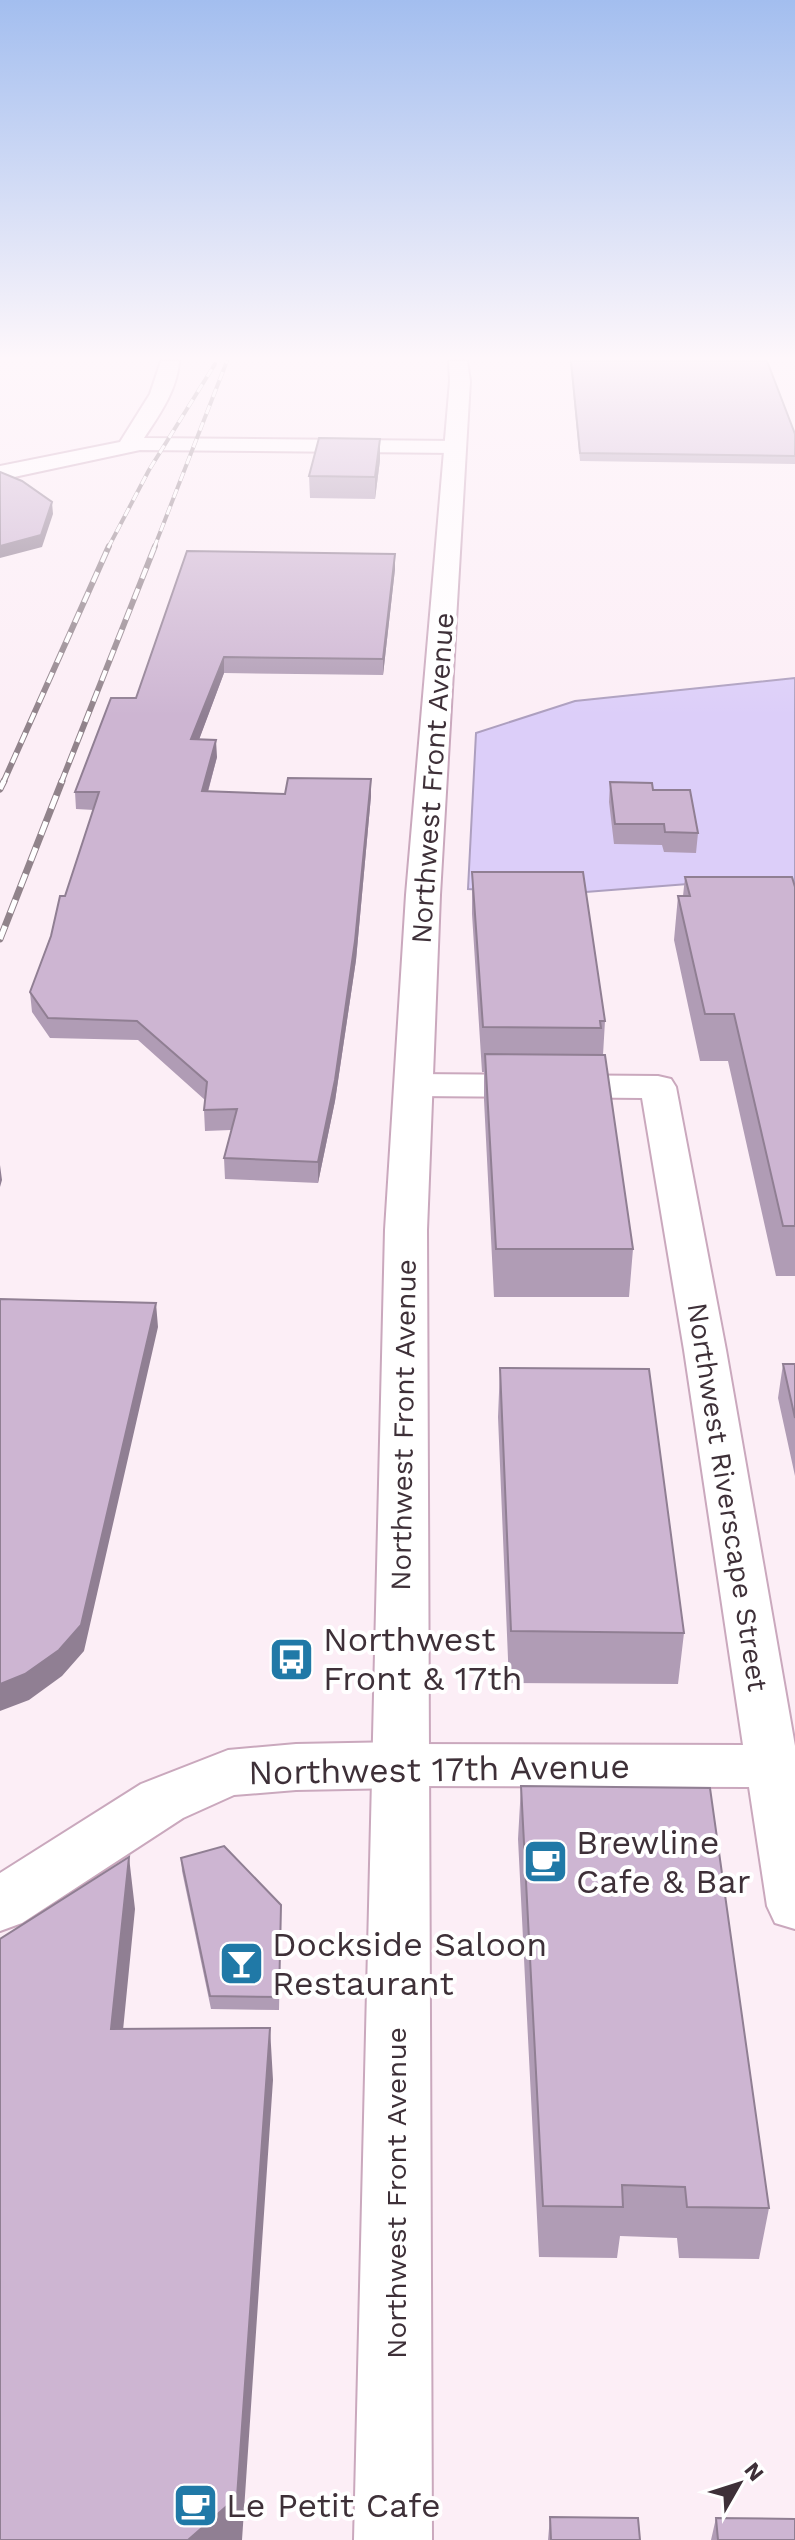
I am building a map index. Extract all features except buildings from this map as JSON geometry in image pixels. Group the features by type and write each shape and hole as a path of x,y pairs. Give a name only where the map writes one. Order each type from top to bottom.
{"main road":[{"name":"Northwest Front Avenue","path":"393,2540 406,1245 413,1085 453,480"},
{"name":"Northwest 17th Avenue","path":"0,1905 162,1801 228,1773 296,1767 400,1765"}],"street":[{"name":"Northwest Riverscape Street","path":"413,1085 658,1087 705,1350 795,1906"},
{"name":"Northwest 17th Avenue","path":"400,1765 771,1766"}],"shaded area":[{"path":"795,678 795,887 688,884 560,894 468,889 476,733 575,701"}],"railway":[{"path":"109,547 144,480"},
{"path":"154,548 181,480"},
{"path":"61,783 155,546"},
{"path":"3,783 109,547"},
{"path":"0,939 62,781"},
{"path":"0,789 3,783"}],"place":[{"name":"Northwest Front & 17th","path":"292,1659"},
{"name":"Brewline Cafe & Bar","path":"545,1862"},
{"name":"Dockside Saloon Restaurant","path":"241,1964"},
{"name":"Le Petit Cafe","path":"195,2505"}]}
